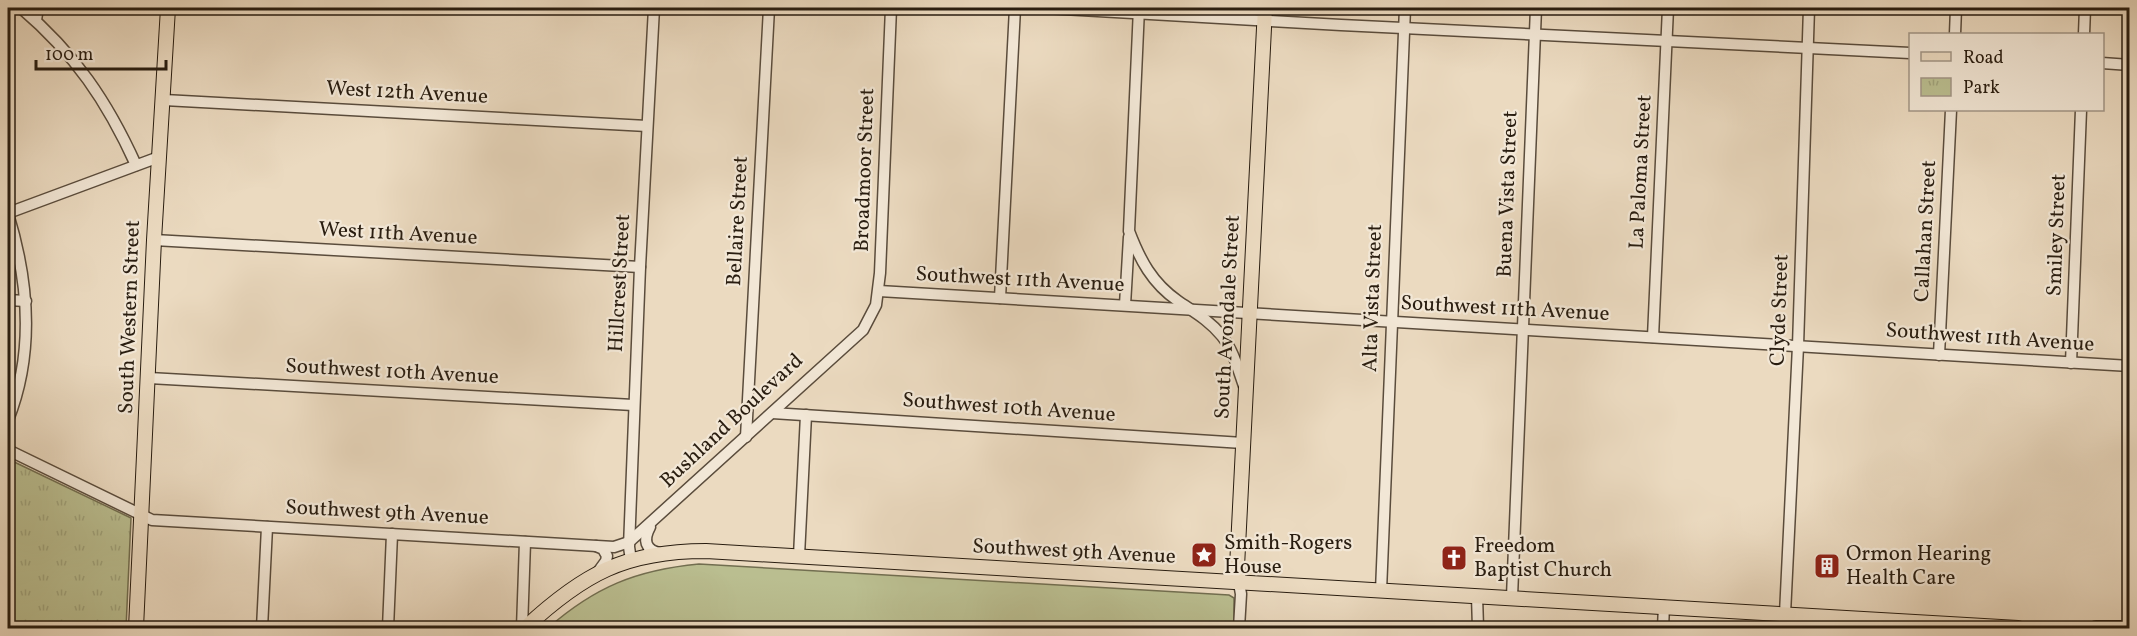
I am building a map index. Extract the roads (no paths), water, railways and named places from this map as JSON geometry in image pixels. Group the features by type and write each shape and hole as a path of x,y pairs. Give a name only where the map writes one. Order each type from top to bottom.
{"main road":[{"name":"South Western Street","path":"136,628 154,240 168,8"},
{"name":"South Avondale Street","path":"1239,583 1237,571 1265,13"},
{"name":"Southwest 9th Avenue","path":"630,550 799,556 2018,628"},
{"name":"Bushland Boulevard","path":"523,628 561,598 630,550"},
{"path":"2114,628 2130,627"},
{"path":"2096,628 2125,628"}],"street":[{"path":"21,8 59,43 94,86 118,126 136,165"},
{"path":"36,20 38,8"},
{"name":"Hillcrest Street","path":"630,550 633,405 654,8"},
{"name":"Bellaire Street","path":"746,437 769,8"},
{"name":"Broadmoor Street","path":"863,330 876,305 879,291 891,8"},
{"path":"1000,298 1015,8"},
{"path":"1045,8 1265,13 1404,28 1909,53"},
{"name":"Alta Vista Street","path":"1381,591 1406,8"},
{"name":"Buena Vista Street","path":"1512,597 1521,329 1536,8"},
{"name":"La Paloma Street","path":"1653,337 1668,8"},
{"name":"Clyde Street","path":"1785,614 1798,346 1809,8"},
{"path":"1954,33 1956,8"},
{"path":"2084,33 2085,8"},
{"path":"1125,305 1139,10"},
{"path":"2104,63 2130,65"},
{"name":"West 12th Avenue","path":"164,100 647,126"},
{"name":"Callahan Street","path":"1939,355 1951,111"},
{"name":"Smiley Street","path":"2071,363 2081,111"},
{"path":"8,420 22,368 27,333 26,301 16,243 8,214 159,157"},
{"path":"1129,231 1140,260 1152,276 1165,290 1179,302 1194,310 1223,337 1233,354 1246,391"},
{"name":"West 11th Avenue","path":"154,240 640,267"},
{"name":"Southwest 11th Avenue","path":"879,291 2130,366"},
{"path":"8,300 26,301"},
{"name":"Bushland Boulevard","path":"630,550 652,524 863,330"},
{"name":"Southwest 10th Avenue","path":"149,378 633,405"},
{"name":"Southwest 10th Avenue","path":"772,413 1243,443"},
{"path":"799,556 806,415"},
{"name":"Southwest 9th Avenue","path":"8,450 152,520 614,547 630,550"},
{"path":"652,524 645,540 655,551"},
{"path":"262,628 267,527"},
{"path":"388,628 392,534"},
{"path":"523,628 525,542"},
{"path":"595,546 603,549 607,556 597,573"},
{"name":"South Avondale Street","path":"1239,583 1239,628"},
{"path":"1477,596 1478,628"},
{"path":"1663,628 1664,606"}],"place":[{"name":"Smith-Rogers House","path":"1204,555"},
{"name":"Freedom Baptist Church","path":"1454,558"},
{"name":"Ormon Hearing Health Care","path":"1827,566"}]}
